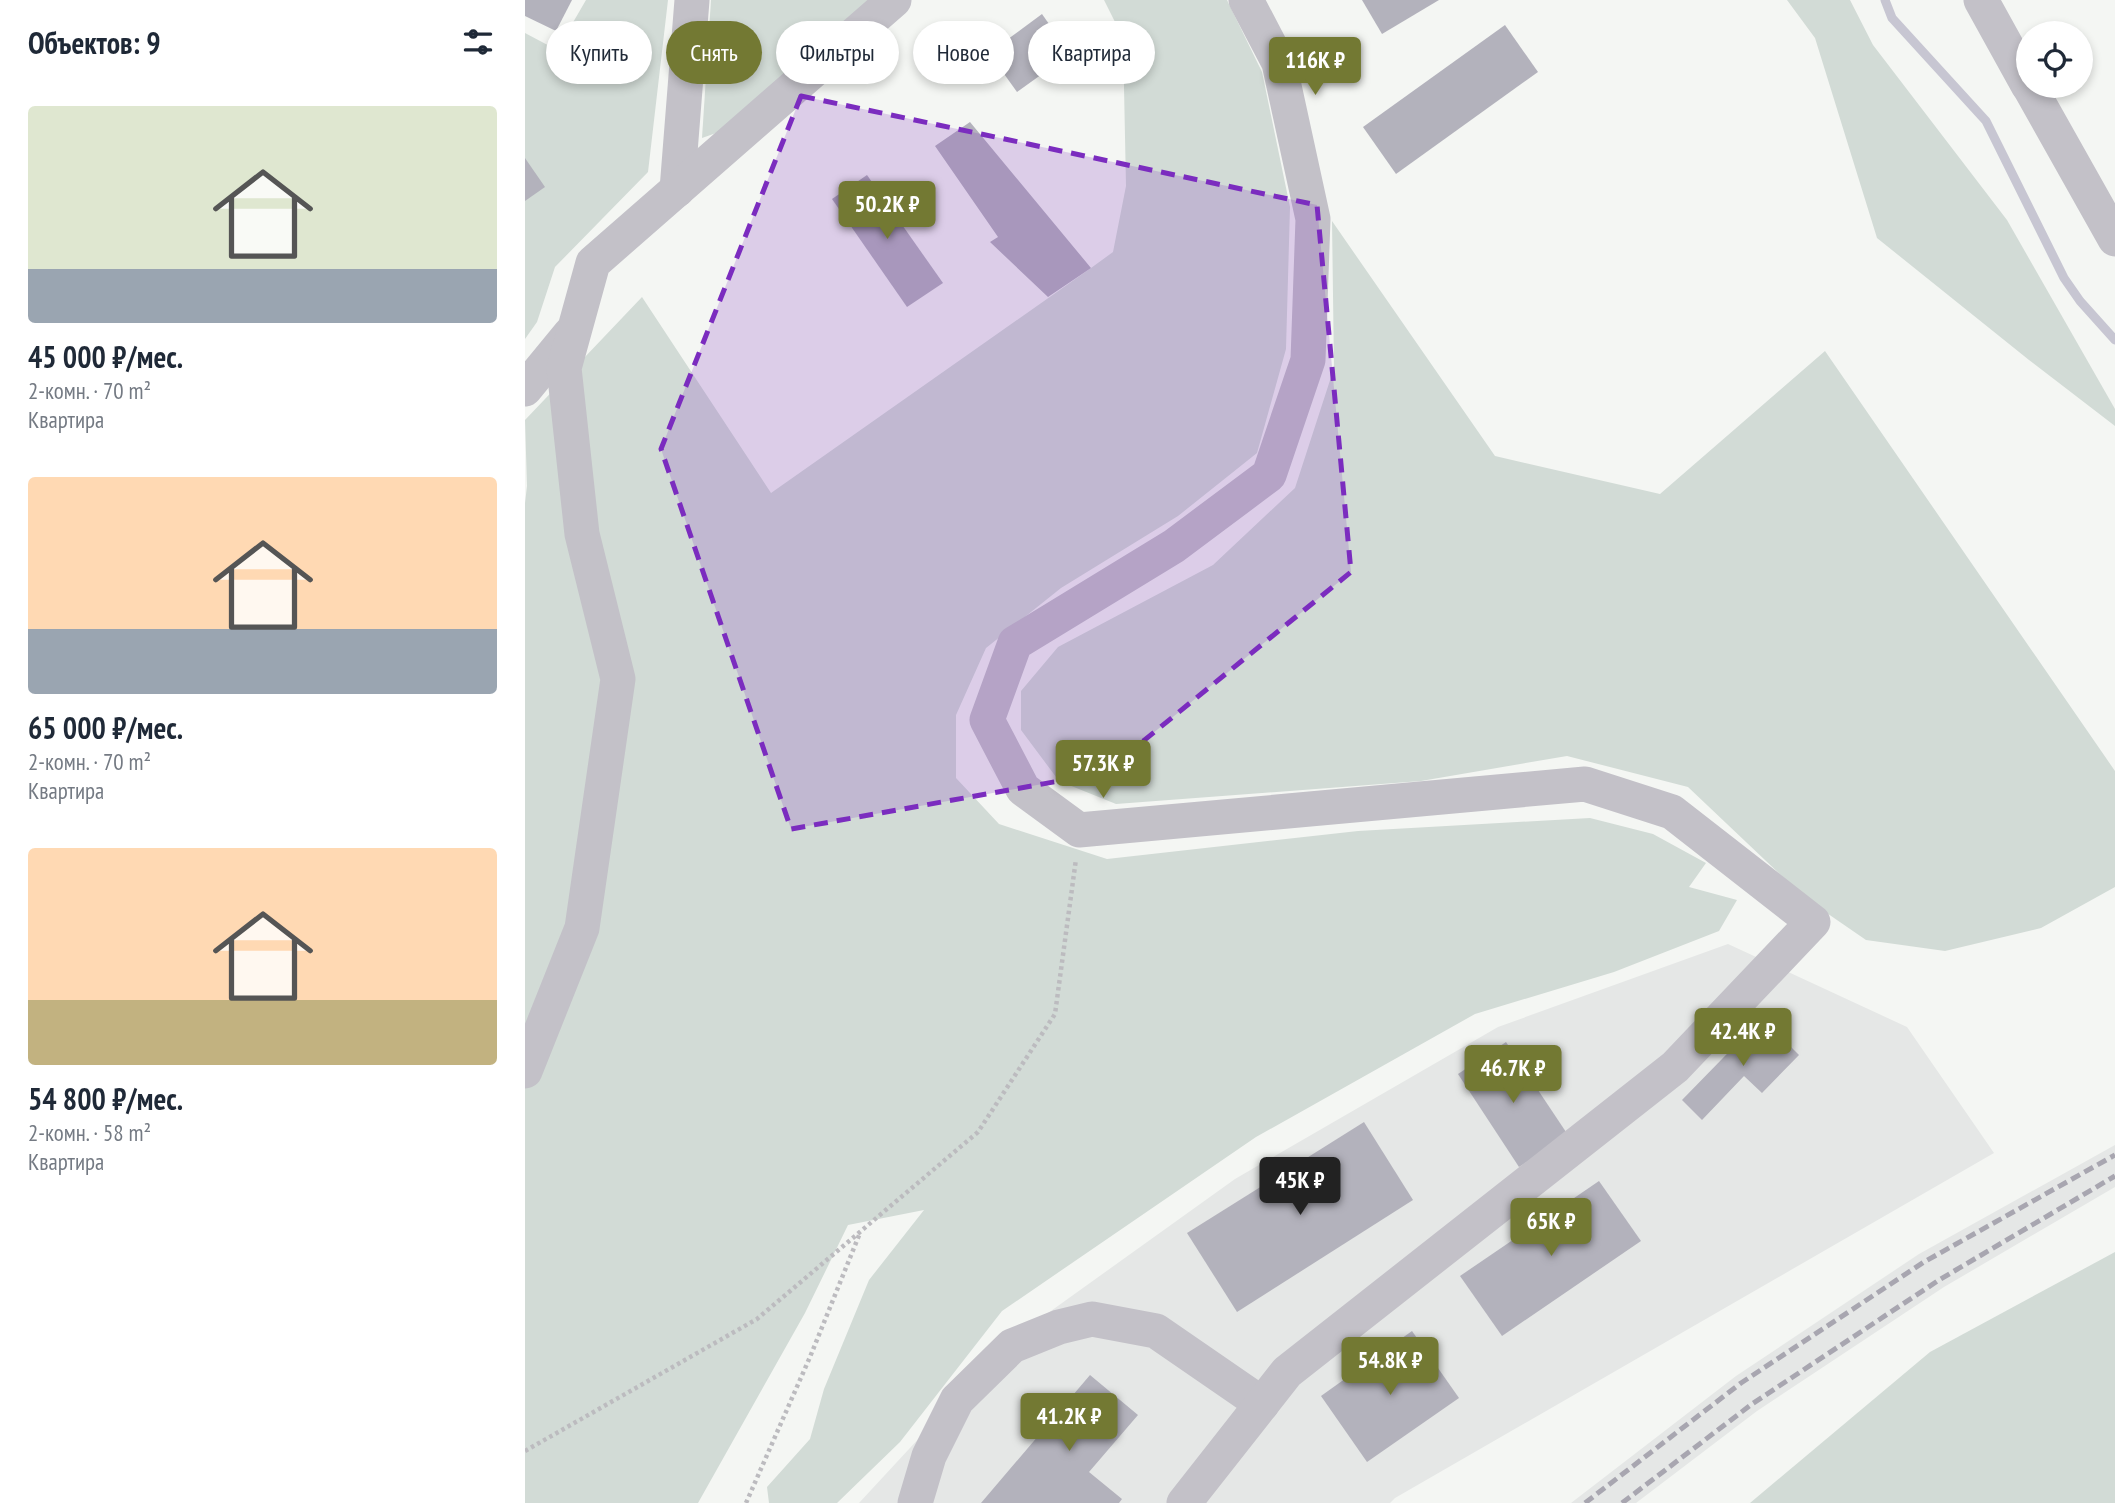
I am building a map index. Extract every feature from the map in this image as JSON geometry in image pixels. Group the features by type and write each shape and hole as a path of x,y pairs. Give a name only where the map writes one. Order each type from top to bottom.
{"street":[{"path":"677,190 692,0"},
{"path":"525,1071 582,928 618,679 582,534 564,368 593,263 894,0"},
{"path":"1184,1503 1287,1372 1675,1067 1813,922 1672,812 1585,784 1079,830 1023,789 987,720 1015,643 1174,546 1269,475 1308,359 1313,219 1279,63 1246,0"},
{"path":"1981,0 2016,62"},
{"path":"2036,98 2115,239"},
{"path":"525,389 575,328"},
{"path":"915,1503 929,1456 957,1399 1012,1346 1059,1327 1092,1319 1156,1331 1262,1404"}],"path":[{"path":"525,1451 757,1319 978,1132 1055,1014 1079,830"},
{"path":"746,1503 861,1232"}],"highlighted area":[{"path":"801,96 1317,205 1351,572 1104,773 791,829 661,449"}],"shaded area":[{"path":"586,0 668,0 648,172 555,267 537,322 525,339 525,33 546,44 546,84 652,84 652,21 574,21"},
{"path":"711,0 874,0 849,21 776,21 776,83 719,132 702,138 706,84 762,84 762,21 710,21"},
{"path":"1104,0 1227,0 1262,72 1290,207 1286,349 1257,453 1178,516 1061,588 986,648 956,715 956,778 999,824 1107,859 1358,831 1590,818 1653,834 1706,863 1689,887 1737,900 1719,931 1614,972 1475,1014 1256,1137 1002,1311 900,1442 837,1503 769,1503 767,1487 810,1439 824,1389 869,1280 924,1210 848,1225 805,1313 698,1503 525,1503 525,420 642,297 771,493 1113,252 1126,186 1124,84 1155,84 1155,21 1114,21"},
{"path":"1787,0 1850,0 1873,45 2007,220 2115,409 2115,426 1877,238 1815,38"},
{"path":"1332,221 1495,456 1660,494 1825,351 2115,771 2115,887 2041,928 1945,951 1866,940 1805,898 1688,787 1567,756 1421,781 1116,804 1059,781 1021,730 1021,691 1058,647 1213,565 1295,488 1334,368"},
{"path":"1728,944 1907,1027 1994,1153 1390,1503 859,1503 1009,1341 1235,1179 1498,1027"},
{"path":"2115,1145 2115,1187 1944,1287 1757,1411 1636,1503 1571,1503 1736,1376 1919,1254"},
{"path":"2115,1252 2115,1503 1750,1503 1930,1352"}],"building":[{"path":"525,0 572,0 561,21 546,21 546,26 525,16"},
{"path":"1362,0 1439,0 1382,34"},
{"path":"1042,14 1047,21 1032,21"},
{"path":"1028,24 1028,84 1017,92 1011,84 1014,84 1014,35"},
{"path":"1505,25 1538,72 1396,174 1363,127"},
{"path":"970,122 1091,268 1048,297 990,242 998,237 935,146"},
{"path":"525,158 545,187 525,201"},
{"path":"867,175 943,283 907,307 832,199"},
{"path":"1762,1018 1799,1055 1762,1093 1744,1076 1702,1120 1682,1100"},
{"path":"1506,1042 1568,1135 1519,1167 1458,1074"},
{"path":"1364,1122 1413,1200 1237,1312 1187,1233"},
{"path":"1599,1181 1641,1241 1502,1336 1460,1276"},
{"path":"1412,1331 1459,1398 1367,1462 1321,1396"},
{"path":"1090,1375 1138,1415 1089,1472 1122,1499 1119,1503 981,1503"}],"waterway":[{"path":"1885,0 1892,18 1986,121 2064,278 2080,301 2115,340"}],"railway":[{"path":"1585,1503 1741,1383 1924,1262 2115,1155"},
{"path":"1622,1503 1752,1404 1939,1280 2115,1176"}]}
